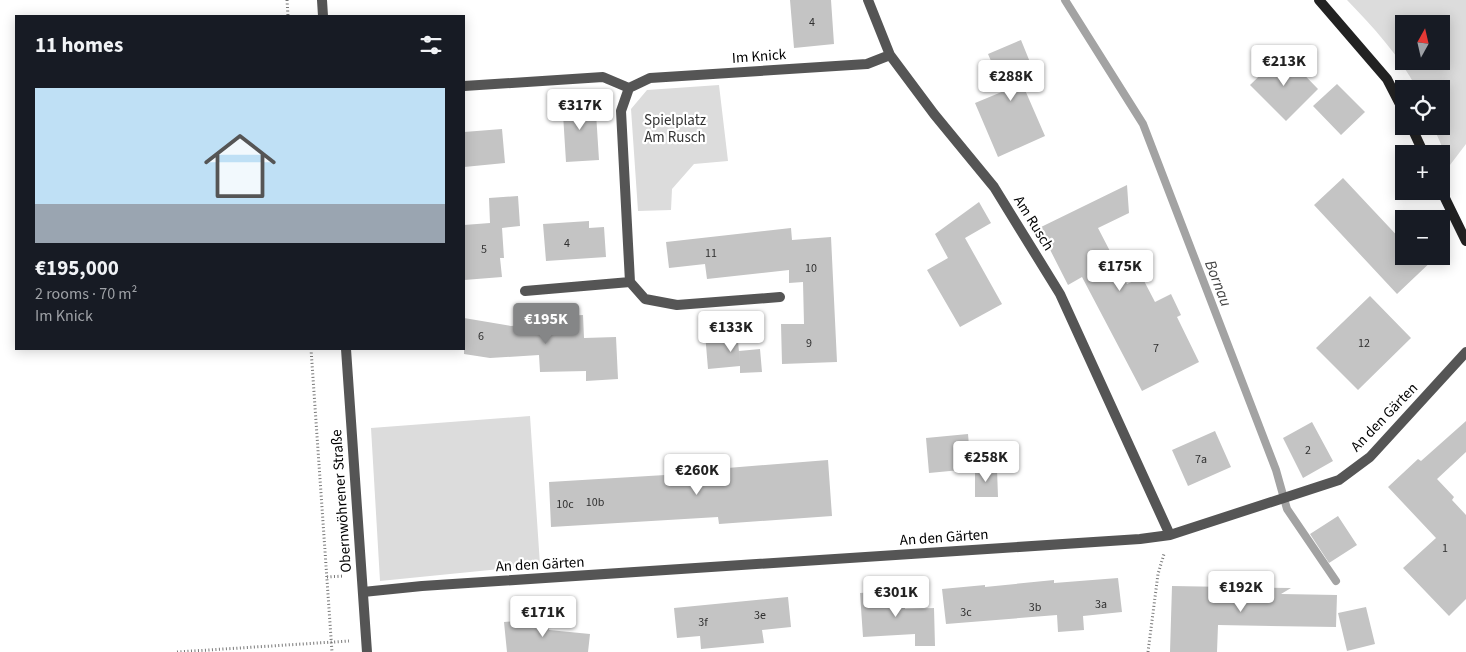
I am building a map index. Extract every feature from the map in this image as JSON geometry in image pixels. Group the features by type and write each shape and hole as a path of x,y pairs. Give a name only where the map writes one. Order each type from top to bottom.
{"main road":[{"path":"1319,0 1388,79 1395,93"},
{"path":"1446,200 1466,241"}],"street":[{"path":"322,0 323,15"},
{"name":"Am Rusch","path":"868,0 890,55 934,114 994,187 1060,294 1170,535"},
{"name":"Im Knick","path":"629,88 650,78 867,64 890,55"},
{"path":"465,86 603,77 629,88 621,111 630,282 645,299 677,305 780,297"},
{"path":"525,291 630,282"},
{"name":"Obernwöhrener Straße","path":"346,350 367,652"},
{"name":"An den Gärten","path":"363,592 422,586 1140,539 1170,535 1338,480 1370,457 1466,352"}],"path":[{"path":"287,0 288,15"},
{"path":"311,350 332,652"},
{"path":"1148,652 1158,574 1170,535"},
{"path":"178,652 331,644 366,639"}],"green space":[{"path":"1347,0 1466,0 1466,144 1450,165 1450,145 1441,145 1437,135 1450,135 1450,80 1412,80 1405,70 1450,70 1450,15 1395,15 1395,54"},
{"name":"Spielplatz Am Rusch","path":"719,85 728,161 694,164 672,189 671,210 638,211 631,109 647,90"},
{"path":"530,416 540,565 380,581 371,428"}],"building":[{"path":"790,0 831,0 834,44 794,48"},
{"path":"1021,40 1036,77 1022,83 1045,136 998,157 975,103 1004,91 988,54"},
{"path":"1283,53 1318,89 1286,121 1250,85"},
{"path":"1337,84 1365,112 1341,135 1313,106"},
{"path":"588,97 589,114 596,113 599,160 566,162 562,98"},
{"path":"502,129 505,163 465,167 465,132"},
{"path":"1343,178 1395,233 1395,265 1428,265 1397,294 1314,205"},
{"path":"1127,185 1129,213 1098,228 1127,284 1142,277 1155,302 1171,294 1181,315 1177,317 1199,362 1142,391 1082,277 1068,285 1039,228"},
{"path":"518,196 520,226 502,228 504,258 500,258 502,277 465,280 465,225 490,223 489,198"},
{"path":"979,202 991,223 965,238 1002,304 960,327 927,270 948,258 935,234"},
{"path":"589,221 589,228 604,227 606,257 546,261 543,224"},
{"path":"791,228 792,240 831,237 837,362 782,364 781,324 804,324 803,282 789,283 789,270 707,279 705,264 669,268 666,242"},
{"path":"1370,296 1411,338 1358,390 1316,348"},
{"path":"583,315 584,338 616,337 618,379 586,381 586,371 540,372 539,355 490,358 464,354 465,318 511,326 538,324 538,317"},
{"path":"737,330 740,363 739,351 760,349 762,372 740,373 740,366 708,369 705,333"},
{"path":"1466,421 1466,452 1437,479 1454,497 1452,500 1466,515 1466,599 1449,616 1403,568 1436,538 1388,487 1418,459 1421,461"},
{"path":"1312,422 1333,461 1303,478 1283,438"},
{"path":"1215,431 1231,467 1188,486 1172,450"},
{"path":"968,434 971,469 929,473 926,438"},
{"path":"828,460 832,516 719,524 718,517 551,527 549,482 715,472 715,469"},
{"path":"975,469 997,469 998,497 975,497"},
{"path":"1338,516 1357,545 1329,563 1310,534"},
{"path":"1118,578 1122,612 1083,616 1084,630 1058,632 1057,615 946,624 942,589 1054,580 1054,583"},
{"path":"1172,586 1291,588 1281,594 1337,595 1336,627 1218,625 1217,652 1170,652"},
{"path":"904,590 905,609 934,608 935,646 915,646 915,634 863,637 860,593"},
{"path":"788,597 791,627 762,630 764,643 701,649 700,636 677,638 674,608"},
{"path":"1366,607 1375,644 1347,651 1338,613"},
{"path":"548,618 549,630 590,634 588,652 507,652 504,622"}],"waterway":[{"name":"Bornau","path":"1065,0 1143,124 1276,470 1287,509 1336,581"}]}
